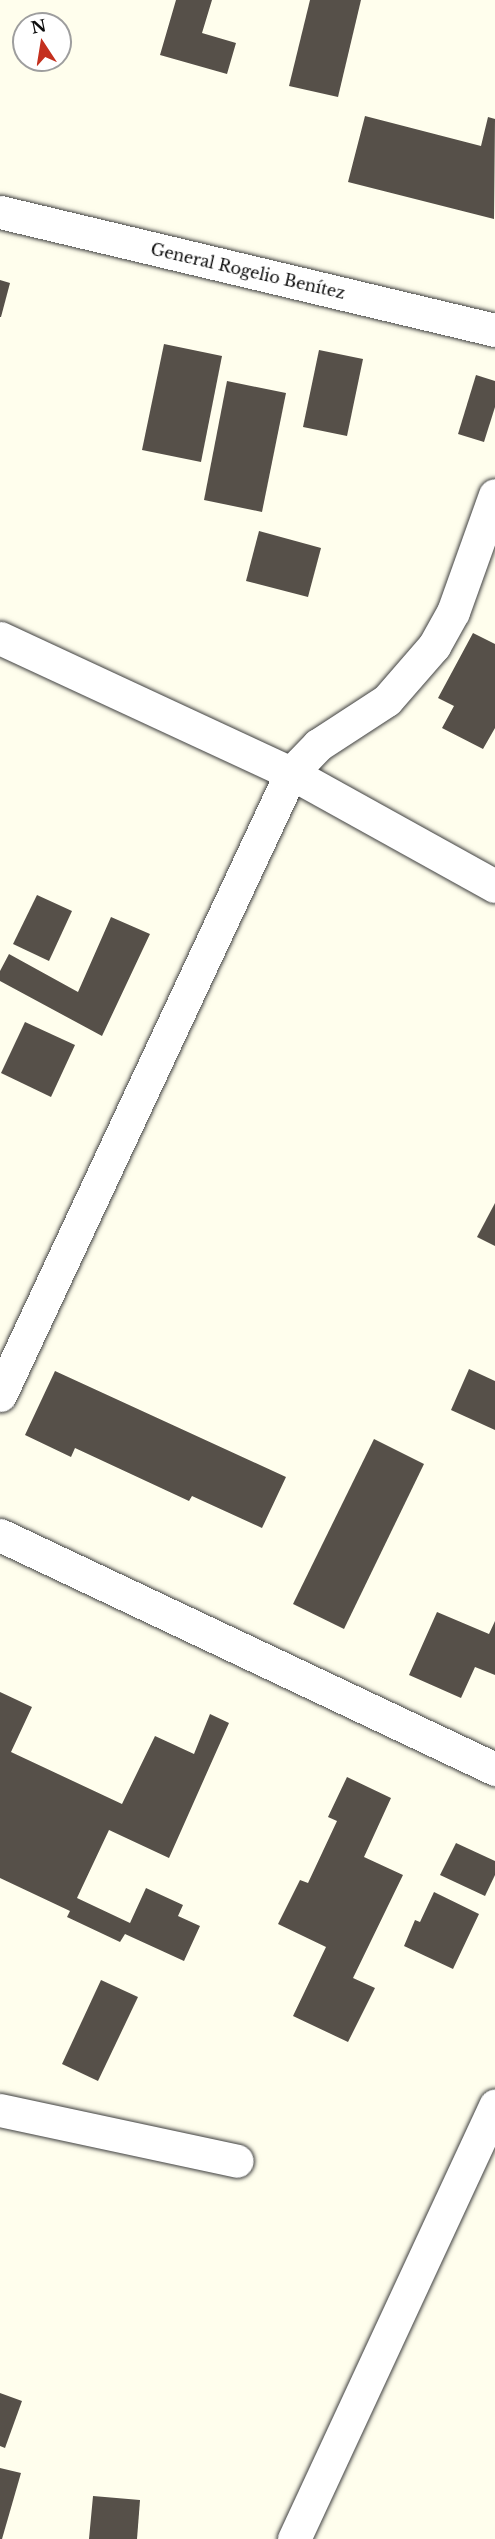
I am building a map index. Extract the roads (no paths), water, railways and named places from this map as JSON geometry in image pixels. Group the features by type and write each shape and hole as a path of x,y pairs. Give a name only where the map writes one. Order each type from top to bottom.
{"street":[{"name":"General Rogelio Benítez","path":"0,212 495,330"},
{"path":"0,1395 291,772 318,745 387,699 434,646 453,612 495,495"},
{"path":"0,638 291,772 495,886"},
{"path":"0,1534 495,1769"},
{"path":"294,2539 495,2105"},
{"path":"0,2110 237,2161"}]}
